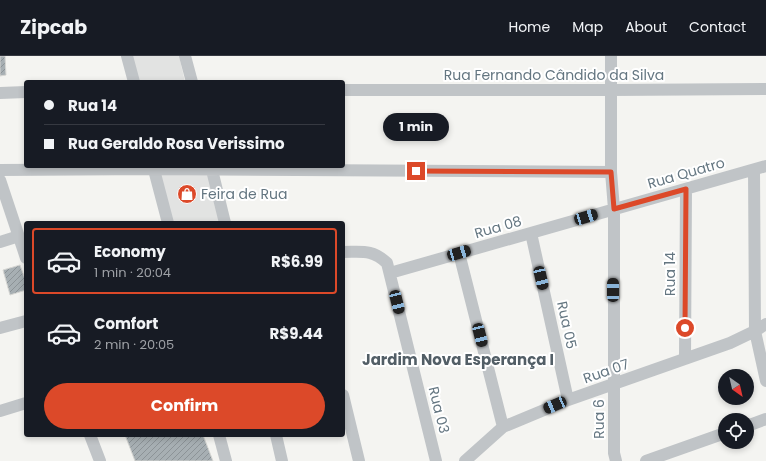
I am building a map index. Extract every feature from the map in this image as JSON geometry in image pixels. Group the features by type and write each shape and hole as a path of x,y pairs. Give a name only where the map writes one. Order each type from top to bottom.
{"street":[{"path":"127,56 133,80"},
{"path":"185,56 191,80"},
{"name":"Rua 6","path":"611,56 611,172 614,209 613,384 614,453 616,461"},
{"name":"Rua Fernando Cândido da Silva","path":"345,90 766,89"},
{"path":"0,93 24,92"},
{"name":"Rua Quatro","path":"614,209 766,166"},
{"path":"154,168 167,221"},
{"path":"0,170 212,168 611,172"},
{"path":"212,168 225,221"},
{"path":"754,170 755,331 766,381"},
{"path":"0,180 24,252"},
{"name":"Rua 14","path":"685,359 686,189"},
{"name":"Rua 08","path":"390,273 614,209"},
{"name":"Rua 05","path":"531,233 568,400"},
{"path":"0,242 19,236"},
{"name":"Rua 03","path":"345,252 369,252 379,255 387,263 436,461"},
{"path":"459,253 503,427"},
{"path":"0,328 24,322"},
{"name":"Rua 07","path":"465,461 503,427 568,400 730,344 766,324"},
{"path":"345,403 359,461"},
{"path":"0,411 24,404"},
{"path":"754,423 766,419"},
{"path":"646,461 718,435"},
{"path":"91,437 100,461"},
{"path":"220,437 226,461"},
{"path":"276,437 282,461"}],"shaded area":[{"path":"129,56 179,56 185,80 135,80"},
{"name":"Feira de Rua","path":"155,168 206,168 220,221 168,221"}],"building":[{"path":"0,56 5,56 6,75 0,76"},
{"path":"20,265 24,276 24,291 10,295 3,270"},
{"path":"126,437 204,437 213,461 135,461"}],"place":[{"name":"Feira de Rua","path":"187,194"}],"district":[{"name":"Jardim Nova Esperança I","path":"458,360"}],"route":[{"path":"416,171 611,172 614,209 686,189 685,328"}]}
